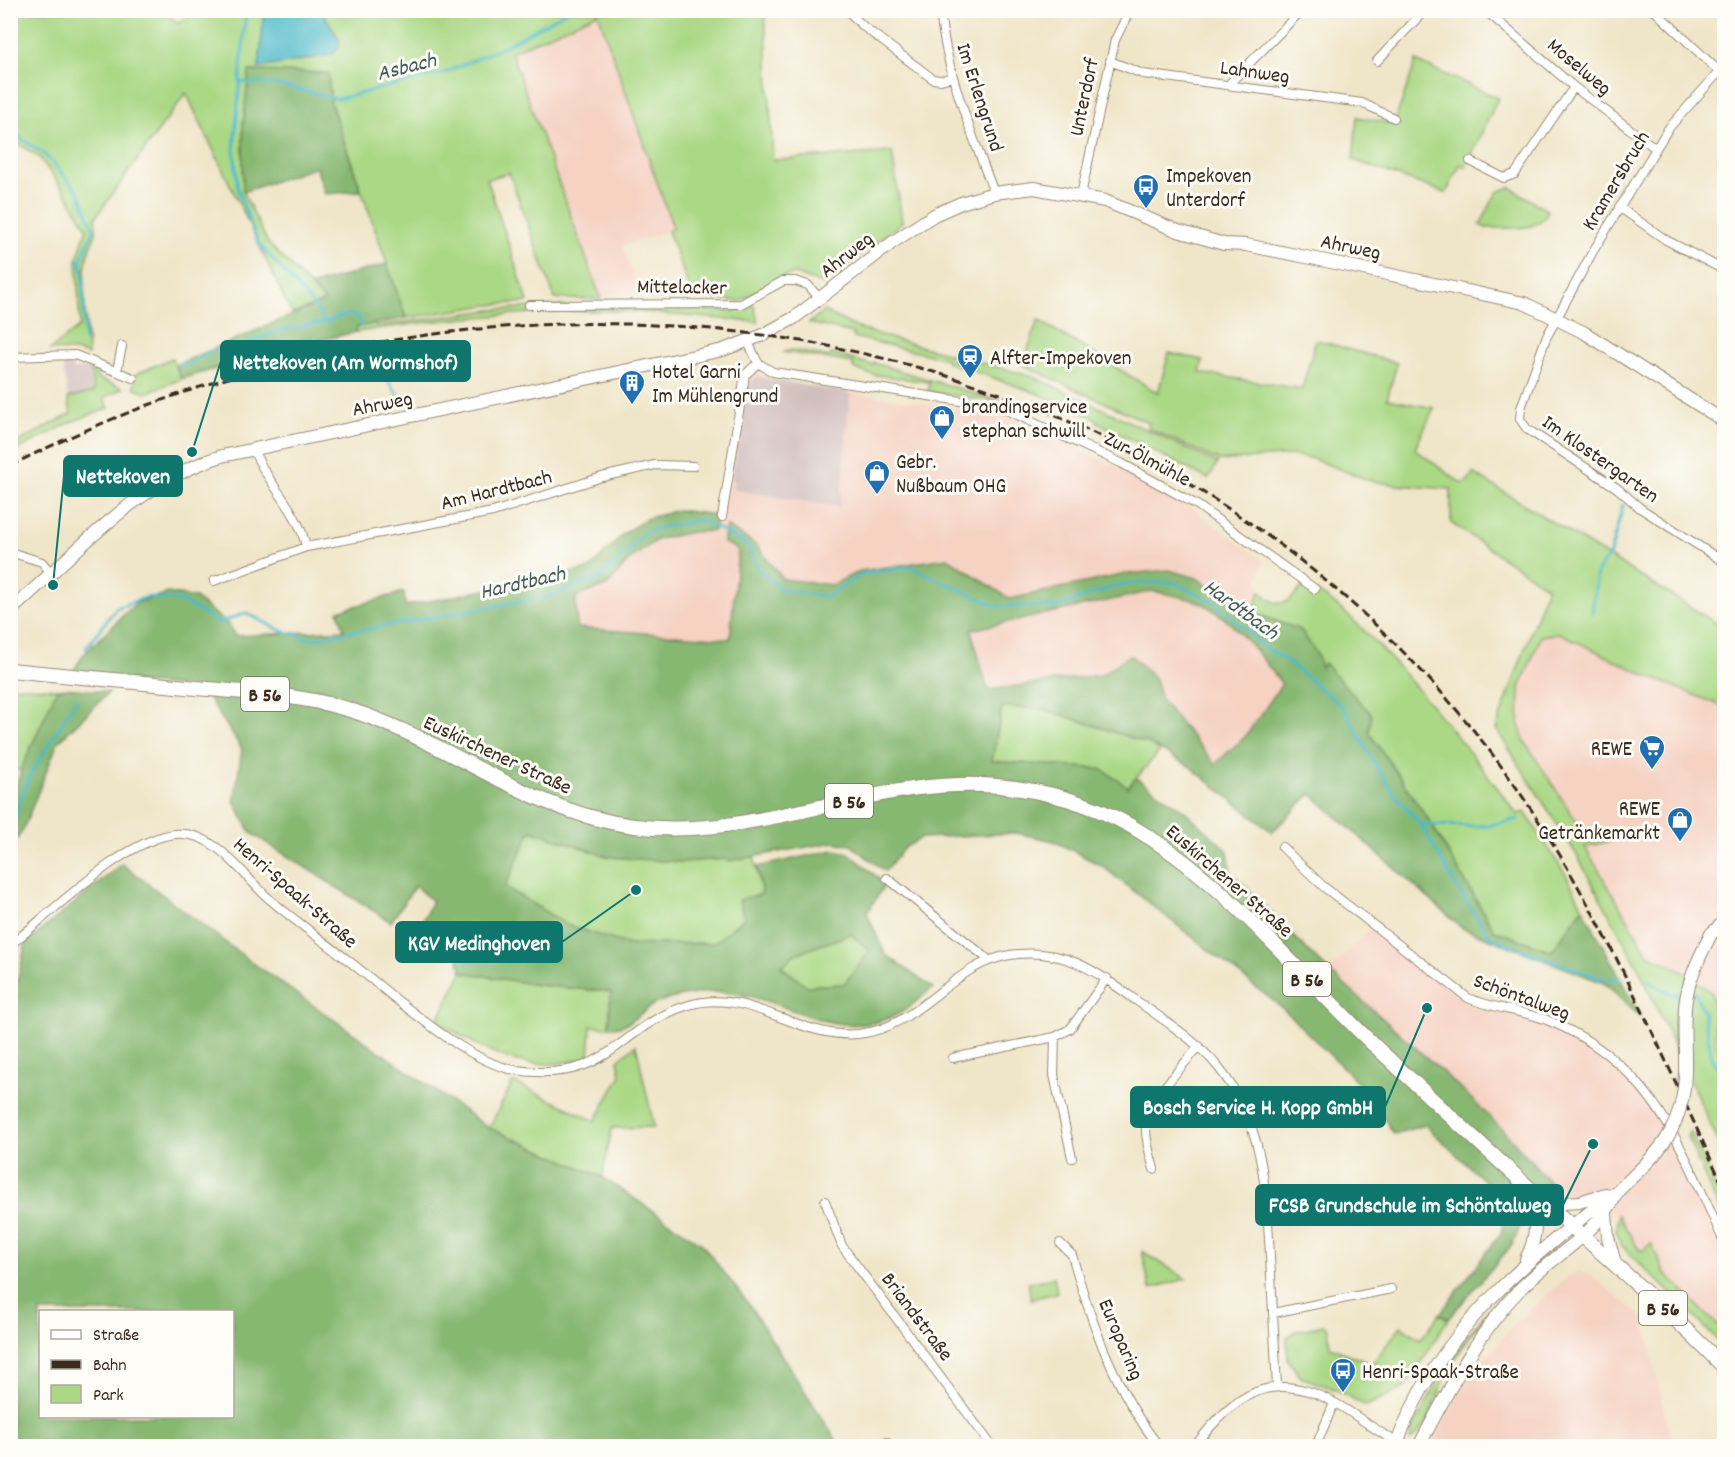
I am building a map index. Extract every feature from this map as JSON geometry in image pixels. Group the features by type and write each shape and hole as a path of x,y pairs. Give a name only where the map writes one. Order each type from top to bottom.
{"main road":[{"name":"Euskirchener Straße","path":"10,670 282,696 330,704 366,715 405,733 537,800 587,817 634,826 679,830 728,825 909,789 946,785 1012,787 1086,805 1147,836 1203,878 1267,938 1347,1020 1530,1189 1615,1263 1725,1367"}],"street":[{"path":"847,10 864,27 933,79 941,80 952,77"},
{"name":"Im Erlengrund","path":"940,10 943,38 952,77 994,193"},
{"name":"Unterdorf","path":"1081,195 1115,40 1130,10"},
{"path":"1228,85 1302,10"},
{"path":"1377,61 1425,10"},
{"name":"Moselweg","path":"1485,10 1574,87 1655,148"},
{"path":"1654,10 1722,74"},
{"name":"Lahnweg","path":"1110,61 1143,74 1362,103 1394,118"},
{"name":"Kramersbruch","path":"1557,318 1655,148 1668,129 1722,74"},
{"path":"1470,161 1504,178 1515,174 1574,87"},
{"name":"Ahrweg","path":"10,611 114,519 174,476 208,460 723,350 748,342 784,324 893,242 934,215 961,203 994,193 1034,188 1081,195 1128,209 1178,231 1224,244 1246,245 1524,303 1586,333 1725,421"},
{"path":"1619,207 1666,240 1725,270"},
{"name":"Mittelacker","path":"530,305 741,304 783,281 795,281 808,285 820,299"},
{"name":"Im Klostergarten","path":"1557,318 1546,338 1521,408 1520,419 1523,424 1527,429 1617,488 1640,508 1725,562"},
{"path":"722,517 745,375 758,363 748,342"},
{"path":"117,371 122,346"},
{"path":"10,357 75,354 133,378"},
{"name":"Zur Ölmühle","path":"758,363 773,372 791,376 1000,407 1122,463 1197,505 1315,589"},
{"path":"254,449 262,470 303,531 306,547"},
{"name":"Am Hardtbach","path":"213,581 306,547 493,512 602,477 655,465 693,466"},
{"path":"10,552 42,562 52,574"},
{"name":"Henri-Spaak-Straße","path":"10,945 125,853 176,834 203,838 214,845 267,897 436,1028 480,1057 508,1069 548,1074 564,1073 594,1063 665,1014 693,1004 718,1001 743,1004 818,1031 858,1034 885,1029 912,1015 964,974 989,960 1019,954 1048,953 1080,963 1107,978 1199,1046 1234,1089 1251,1121 1261,1152 1266,1184 1277,1387"},
{"name":"Schöntalweg","path":"1282,847 1324,886 1468,998 1487,1006 1516,1011 1548,1021 1595,1045 1643,1086 1676,1134 1725,1242"},
{"path":"887,878 989,960"},
{"path":"1196,1446 1221,1414 1239,1399 1277,1387 1303,1390 1334,1402 1400,1445 1432,1374 1480,1308 1524,1263 1619,1190 1654,1155 1671,1131 1685,1094 1688,988 1711,934 1725,922"},
{"path":"953,1058 1055,1037 1070,1029 1107,978"},
{"path":"1055,1037 1054,1075 1072,1158"},
{"path":"1154,1169 1146,1136 1146,1121 1151,1106 1199,1046"},
{"path":"561,1084 564,1073"},
{"path":"1524,1263 1533,1244 1537,1227 1530,1189"},
{"path":"1547,1204 1579,1202 1619,1190"},
{"path":"1419,1446 1474,1346 1520,1289 1597,1224 1606,1214 1619,1190"},
{"name":"Briandstraße","path":"825,1202 842,1246 992,1446"},
{"path":"1606,1214 1608,1236 1615,1263"},
{"name":"Europaring","path":"1060,1243 1072,1255 1108,1361 1128,1401 1159,1446"},
{"path":"1273,1313 1391,1289"},
{"path":"1316,1446 1334,1402"}],"shaded area":[{"path":"598,13 673,229 622,246 641,296 624,291 601,299 511,51"},
{"path":"69,359 72,370 89,367 94,393 68,398 62,361"},
{"path":"750,371 784,383 1005,415 1114,465 1191,508 1264,561 1258,580 1260,591 1253,613 1126,574 1010,599 948,558 860,571 832,585 783,579 756,545 726,527 723,542 738,549 730,639 577,628 576,597 608,585 628,561 658,539 692,532 714,531 716,515 722,515"},
{"path":"757,377 850,393 840,507 734,490 735,481 732,479 746,392 750,383"},
{"path":"1153,591 1203,604 1222,616 1260,655 1282,684 1246,736 1215,764 1161,700 1154,677 1101,675 987,690 970,630"},
{"path":"1559,633 1645,675 1724,707 1724,1055 1716,1044 1712,993 1681,970 1649,954 1584,847 1610,841 1582,830 1525,742 1519,725 1520,688 1541,636"},
{"path":"1370,929 1476,1008 1536,1019 1594,1047 1639,1095 1668,1131 1724,1259 1724,1332 1663,1271 1651,1244 1639,1251 1617,1215 1556,1190 1535,1164 1438,1066 1329,971"},
{"path":"1579,1271 1593,1277 1644,1318 1672,1446 1431,1446 1470,1376 1515,1323 1568,1276"}],"green space":[{"path":"10,11 163,11 178,23 190,16 193,11 264,11 259,68 339,39 322,11 765,11 773,160 892,152 902,222 823,284 794,274 780,277 741,301 693,298 668,231 673,228 598,13 511,52 601,299 555,299 509,173 487,179 528,302 488,305 406,318 331,104 328,73 249,71 243,125 243,192 268,243 325,301 292,314 186,93 95,218 96,234 87,257 84,280 88,355 75,351 50,350 80,326 77,259 87,228 66,193 39,157 11,139"},
{"path":"1416,61 1498,98 1466,167 1460,165 1446,193 1353,160 1357,117 1394,124"},
{"path":"249,71 328,73 331,104 361,191 325,194 316,167 243,192 243,125"},
{"path":"1510,187 1548,211 1544,218 1538,223 1522,228 1486,228 1480,225 1497,192"},
{"path":"387,264 406,318 357,327 356,332 293,346 181,379 176,365 325,301 309,286"},
{"path":"754,305 758,322 649,313 580,311 484,316 356,332 357,327 373,324 376,326 491,310 554,306 734,311"},
{"path":"824,311 855,327 883,336 1034,377 1218,463 1208,479 1097,422 1097,419 1031,391 947,362 947,359 853,337 853,333 809,323"},
{"path":"1038,320 1158,393 1169,353 1203,360 1200,373 1302,389 1316,340 1397,363 1387,399 1434,408 1415,449 1462,484 1468,481 1473,473 1724,628 1724,707 1645,675 1559,633 1541,636 1520,688 1519,725 1525,742 1582,830 1611,841 1585,847 1648,954 1681,970 1712,993 1716,1044 1724,1055 1724,1154 1638,967 1575,852 1496,729 1547,587 1451,523 1451,489 1397,485 1368,480 1313,459 1292,455 1220,461 1148,428 1149,423 1023,365"},
{"path":"431,339 344,364 231,382 304,363"},
{"path":"793,350 830,357 831,354 873,365 874,363 1002,402 928,392 929,382 869,374 853,368 853,363 783,352"},
{"path":"172,358 181,379 146,393 134,387 136,374"},
{"path":"90,363 99,379 123,388 104,398 109,408 73,421 11,453 11,446 71,414 68,398 94,392"},
{"path":"678,510 716,515 714,531 692,532 658,539 628,561 608,585 576,597 577,628 730,639 738,550 723,542 726,526 756,545 783,579 832,585 860,571 948,558 1010,599 1126,574 1169,570 1197,578 1246,610 1301,630 1317,654 1321,668 1324,663 1372,715 1369,732 1428,819 1494,930 1552,951 1583,908 1641,1018 1606,984 1462,928 1311,794 1272,832 1189,766 1150,744 1044,709 1002,707 992,761 1101,769 1128,787 1136,778 1185,811 1228,851 1231,872 1292,935 1476,1103 1531,1160 1556,1190 1519,1215 1521,1225 1512,1245 1448,1319 1440,1314 1501,1233 1504,1219 1495,1191 1425,1125 1394,1134 1366,1090 1282,1008 1102,866 1054,841 1016,833 921,838 904,848 885,871 851,845 834,842 729,861 726,859 681,862 609,857 531,830 505,887 567,925 629,945 714,943 744,918 739,900 762,894 757,867 834,850 849,853 885,884 867,913 885,954 933,988 900,1013 874,1023 849,1024 825,1021 753,997 728,993 701,993 658,1003 628,1023 609,1027 611,992 538,985 462,972 456,947 420,926 432,901 415,886 391,922 251,833 234,801 242,749 202,688 70,676 84,654 136,603 168,593 195,598 229,625 235,636 344,630 338,611 404,592 405,606 590,569 623,534 646,519","holes":["1153,591 1191,600 1214,610 1236,629 1282,684 1246,736 1215,764 1161,700 1154,677 1130,655 1101,675 988,690 971,630","851,934 870,951 844,984 807,986 781,967 795,954"]},
{"path":"1302,587 1322,595 1350,617 1415,686 1517,814 1525,812 1568,878 1583,908 1552,951 1494,930 1428,819 1321,669 1301,630 1253,613 1260,591 1272,601 1282,603 1292,598"},
{"path":"11,686 57,689 21,770 11,769"},
{"path":"57,689 109,692 58,742 23,830 11,848 11,802 21,770"},
{"path":"1002,707 1044,709 1150,744 1160,751 1128,787 1101,769 992,761"},
{"path":"531,830 609,857 681,862 727,859 730,861 754,856 762,894 744,918 714,943 629,945 567,925 505,887"},
{"path":"122,864 254,964 489,1128 602,1177 702,1244 750,1306 840,1446 11,1446 11,997 17,983 26,943"},
{"path":"852,934 871,952 844,984 807,986 781,966 795,954"},
{"path":"462,972 538,985 611,992 609,1027 591,1026 589,1057 566,1062 527,1063 492,1052 437,1021"},
{"path":"636,1045 654,1127 612,1128 602,1177 489,1128 513,1082 595,1121 621,1075 618,1060"},
{"path":"1690,1131 1724,1205 1724,1220 1687,1137"},
{"path":"1618,1215 1639,1250 1644,1250 1651,1243 1664,1272 1724,1332 1724,1346 1622,1246 1616,1230"},
{"path":"1142,1251 1186,1279 1150,1289"},
{"path":"1530,1269 1493,1307 1460,1350 1426,1423 1410,1440 1414,1425 1456,1351 1482,1317 1497,1301"},
{"path":"1054,1277 1057,1293 1031,1299 1028,1283"},
{"path":"1440,1314 1448,1319 1406,1387 1366,1406 1337,1390 1301,1377 1288,1360 1287,1338 1296,1331 1324,1325 1328,1328 1330,1347 1372,1364 1401,1326 1421,1339"}],"water":[{"path":"264,11 322,11 339,39 339,48 331,55 259,68"}],"waterway":[{"path":"246,10 234,149 238,190 258,243 317,309 325,322 348,314 359,317 362,326"},
{"name":"Asbach","path":"240,82 275,84 338,99 447,72 507,45 569,10"},
{"path":"10,131 45,155 79,192 94,230 80,261 83,272 85,341"},
{"path":"180,365 191,363 211,351 251,342 283,330 324,322"},
{"path":"370,352 403,403"},
{"path":"1592,613 1597,572 1610,554 1623,505"},
{"name":"Hardtbach","path":"86,648 116,608 148,597 182,601 219,623 246,613 282,631 312,639 551,596 601,577 649,530 701,520 748,545 757,567 780,589 827,597 862,574 911,567 996,606 1056,607 1122,584 1173,582 1214,602 1267,649 1287,661 1343,707 1376,766 1395,795 1421,825 1458,889 1489,936 1603,979 1620,979"},
{"name":"Hardtbach","path":"10,829 29,777 77,699"},
{"path":"1422,825 1486,826 1518,819"},
{"name":"Hardtbach","path":"1648,981 1672,994 1685,993"},
{"name":"Hardtbach","path":"1691,993 1695,993 1703,1011 1712,1058 1724,1076"}],"railway":[{"path":"10,466 198,388 392,340 590,324 786,338 976,385 1155,464 1320,576 1466,721 1507,774 1578,887 1640,1006 1724,1188"}],"place":[{"name":"Impekoven Unterdorf","path":"1146,210"},
{"name":"Alfter-Impekoven","path":"970,380"},
{"name":"Hotel Garni Im Mühlengrund","path":"632,406"},
{"name":"brandingservice stephan schwill","path":"942,441"},
{"name":"Nettekoven (Am Wormshof)","path":"192,452"},
{"name":"Gebr. Nußbaum OHG","path":"877,496"},
{"name":"Nettekoven","path":"53,585"},
{"name":"REWE","path":"1652,771"},
{"name":"REWE Getränkemarkt","path":"1680,843"},
{"name":"KGV Medinghoven","path":"636,890"},
{"name":"Bosch Service H. Kopp GmbH","path":"1427,1008"},
{"name":"FCSB Grundschule im Schöntalweg","path":"1593,1144"},
{"name":"Henri-Spaak-Straße","path":"1343,1394"}]}
